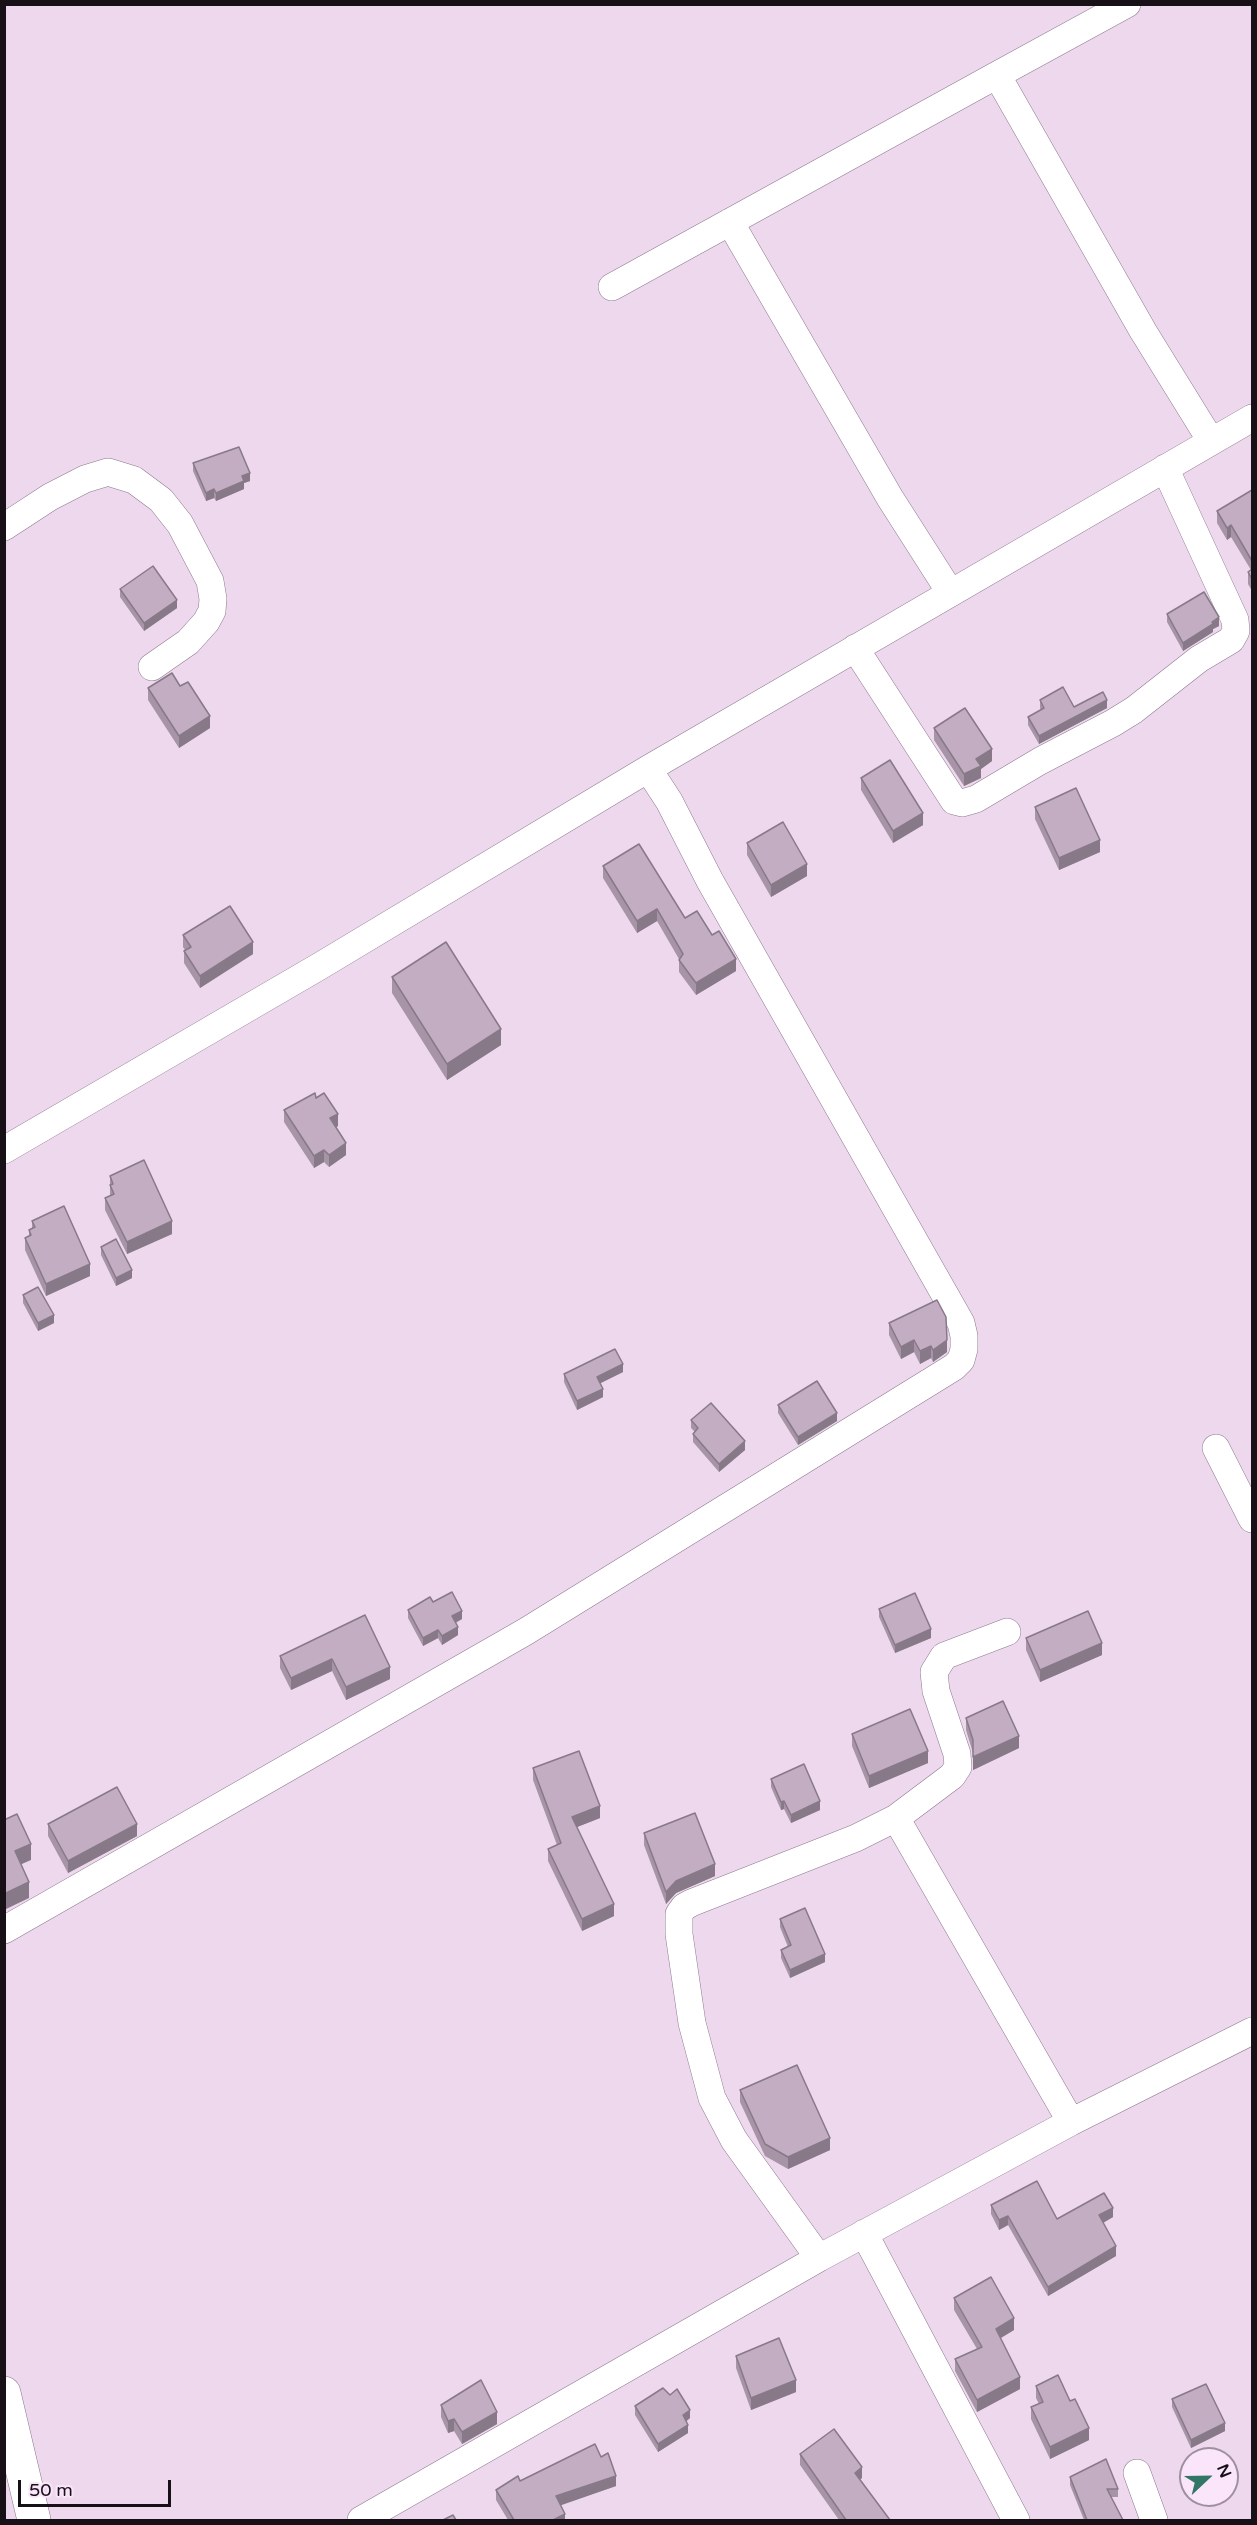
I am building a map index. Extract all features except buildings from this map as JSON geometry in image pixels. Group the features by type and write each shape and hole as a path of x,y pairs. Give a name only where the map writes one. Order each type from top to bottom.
{"main road":[{"path":"4,2393 34,2520"}],"street":[{"path":"612,287 1126,4"},
{"path":"997,75 1143,331 1211,441"},
{"path":"730,222 890,498 950,592"},
{"path":"4,1150 320,966 648,769 1252,418"},
{"path":"855,648 954,801 962,803 976,800 1040,761 1134,711 1199,659 1231,640 1236,631 1234,621 1165,468"},
{"path":"4,528 50,497 85,479 108,472 134,480 161,500 180,524 210,581 213,599 212,611 206,622 188,642 152,667"},
{"path":"4,1930 525,1632 954,1367 961,1360 964,1335 961,1323 710,881 669,801 648,769"},
{"path":"1216,1448 1252,1519"},
{"path":"819,2258 734,2140 712,2098 692,2023 679,1934 680,1914 684,1907 691,1903 856,1838 896,1818 952,1776 958,1767 957,1754 936,1691 934,1672 944,1656 1007,1632"},
{"path":"896,1818 1071,2122"},
{"path":"361,2520 864,2233 1071,2122 1252,2031"},
{"path":"864,2233 1016,2520"},
{"path":"1137,2473 1154,2520"}]}
